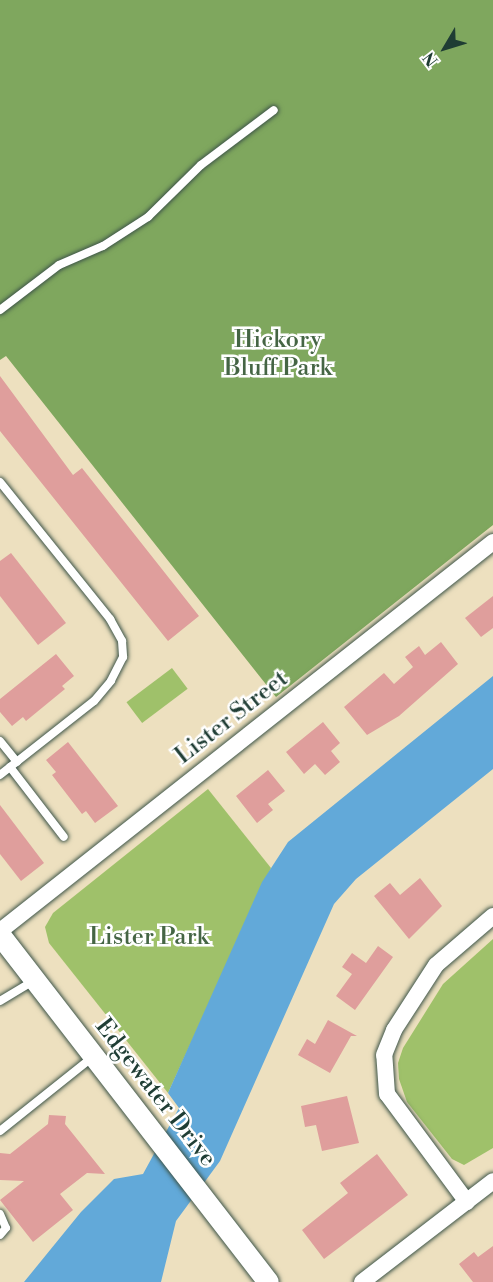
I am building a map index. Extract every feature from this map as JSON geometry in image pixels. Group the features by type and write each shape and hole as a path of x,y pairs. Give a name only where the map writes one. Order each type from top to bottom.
{"street":[{"name":"Lister Street","path":"0,933 493,542"},
{"path":"466,1202 398,1115 387,1094 384,1055 393,1030 436,965 493,916"},
{"name":"Edgewater Drive","path":"0,933 268,1282"},
{"path":"362,1282 493,1181"}],"lane":[{"path":"0,310 59,265 103,246 148,217 201,165 274,110"},
{"path":"0,482 110,619 122,641 123,657 111,681 94,701 0,775"},
{"path":"0,741 13,764 64,837"},
{"path":"0,1001 35,980"},
{"path":"0,1131 95,1056"},
{"path":"0,1214 6,1228 0,1235"}],"green space":[{"name":"Hickory Bluff Park","path":"0,0 493,0 493,525 276,697 6,356 0,360"},
{"path":"172,668 188,689 142,723 126,702"},
{"name":"Lister Park","path":"208,789 271,868 168,1093 49,943 45,927 53,913"},
{"path":"493,939 493,1148 464,1165 452,1159 407,1102 399,1079 398,1063 403,1048 443,984"}],"water":[{"path":"493,676 493,769 356,879 334,904 220,1161 176,1221 161,1282 24,1282 81,1212 114,1179 143,1174 179,1108 168,1093 262,882 288,842"}],"building":[{"path":"0,376 73,475 82,468 199,616 168,641 0,431"},
{"path":"11,553 66,623 38,645 0,596 0,561"},
{"path":"493,596 493,628 481,637 465,618"},
{"path":"441,642 458,664 399,716 367,735 344,707 384,673 394,684 413,667 405,657 419,646 425,655"},
{"path":"56,654 74,676 62,686 65,689 26,721 23,717 12,726 0,712 0,699"},
{"path":"323,722 340,743 331,751 340,762 325,775 315,764 304,774 286,752"},
{"path":"68,742 118,806 95,823 86,811 82,814 52,775 56,772 46,760"},
{"path":"268,770 285,791 268,804 273,810 257,823 236,796"},
{"path":"0,805 44,863 21,881 0,854"},
{"path":"420,878 442,906 409,939 374,896 390,883 400,895"},
{"path":"378,946 393,957 355,1010 336,996 352,974 342,967 352,953 366,963"},
{"path":"328,1020 357,1036 351,1036 330,1073 298,1055 307,1039 315,1044"},
{"path":"347,1096 359,1143 322,1151 316,1125 305,1127 301,1106"},
{"path":"49,1115 66,1116 65,1124 105,1174 87,1173 60,1194 73,1210 33,1242 0,1200 24,1181 0,1180 0,1153 10,1154 48,1124"},
{"path":"377,1154 408,1195 324,1259 302,1230 348,1193 340,1183"},
{"path":"493,1246 493,1282 473,1282 459,1264 474,1252 478,1257"}]}
